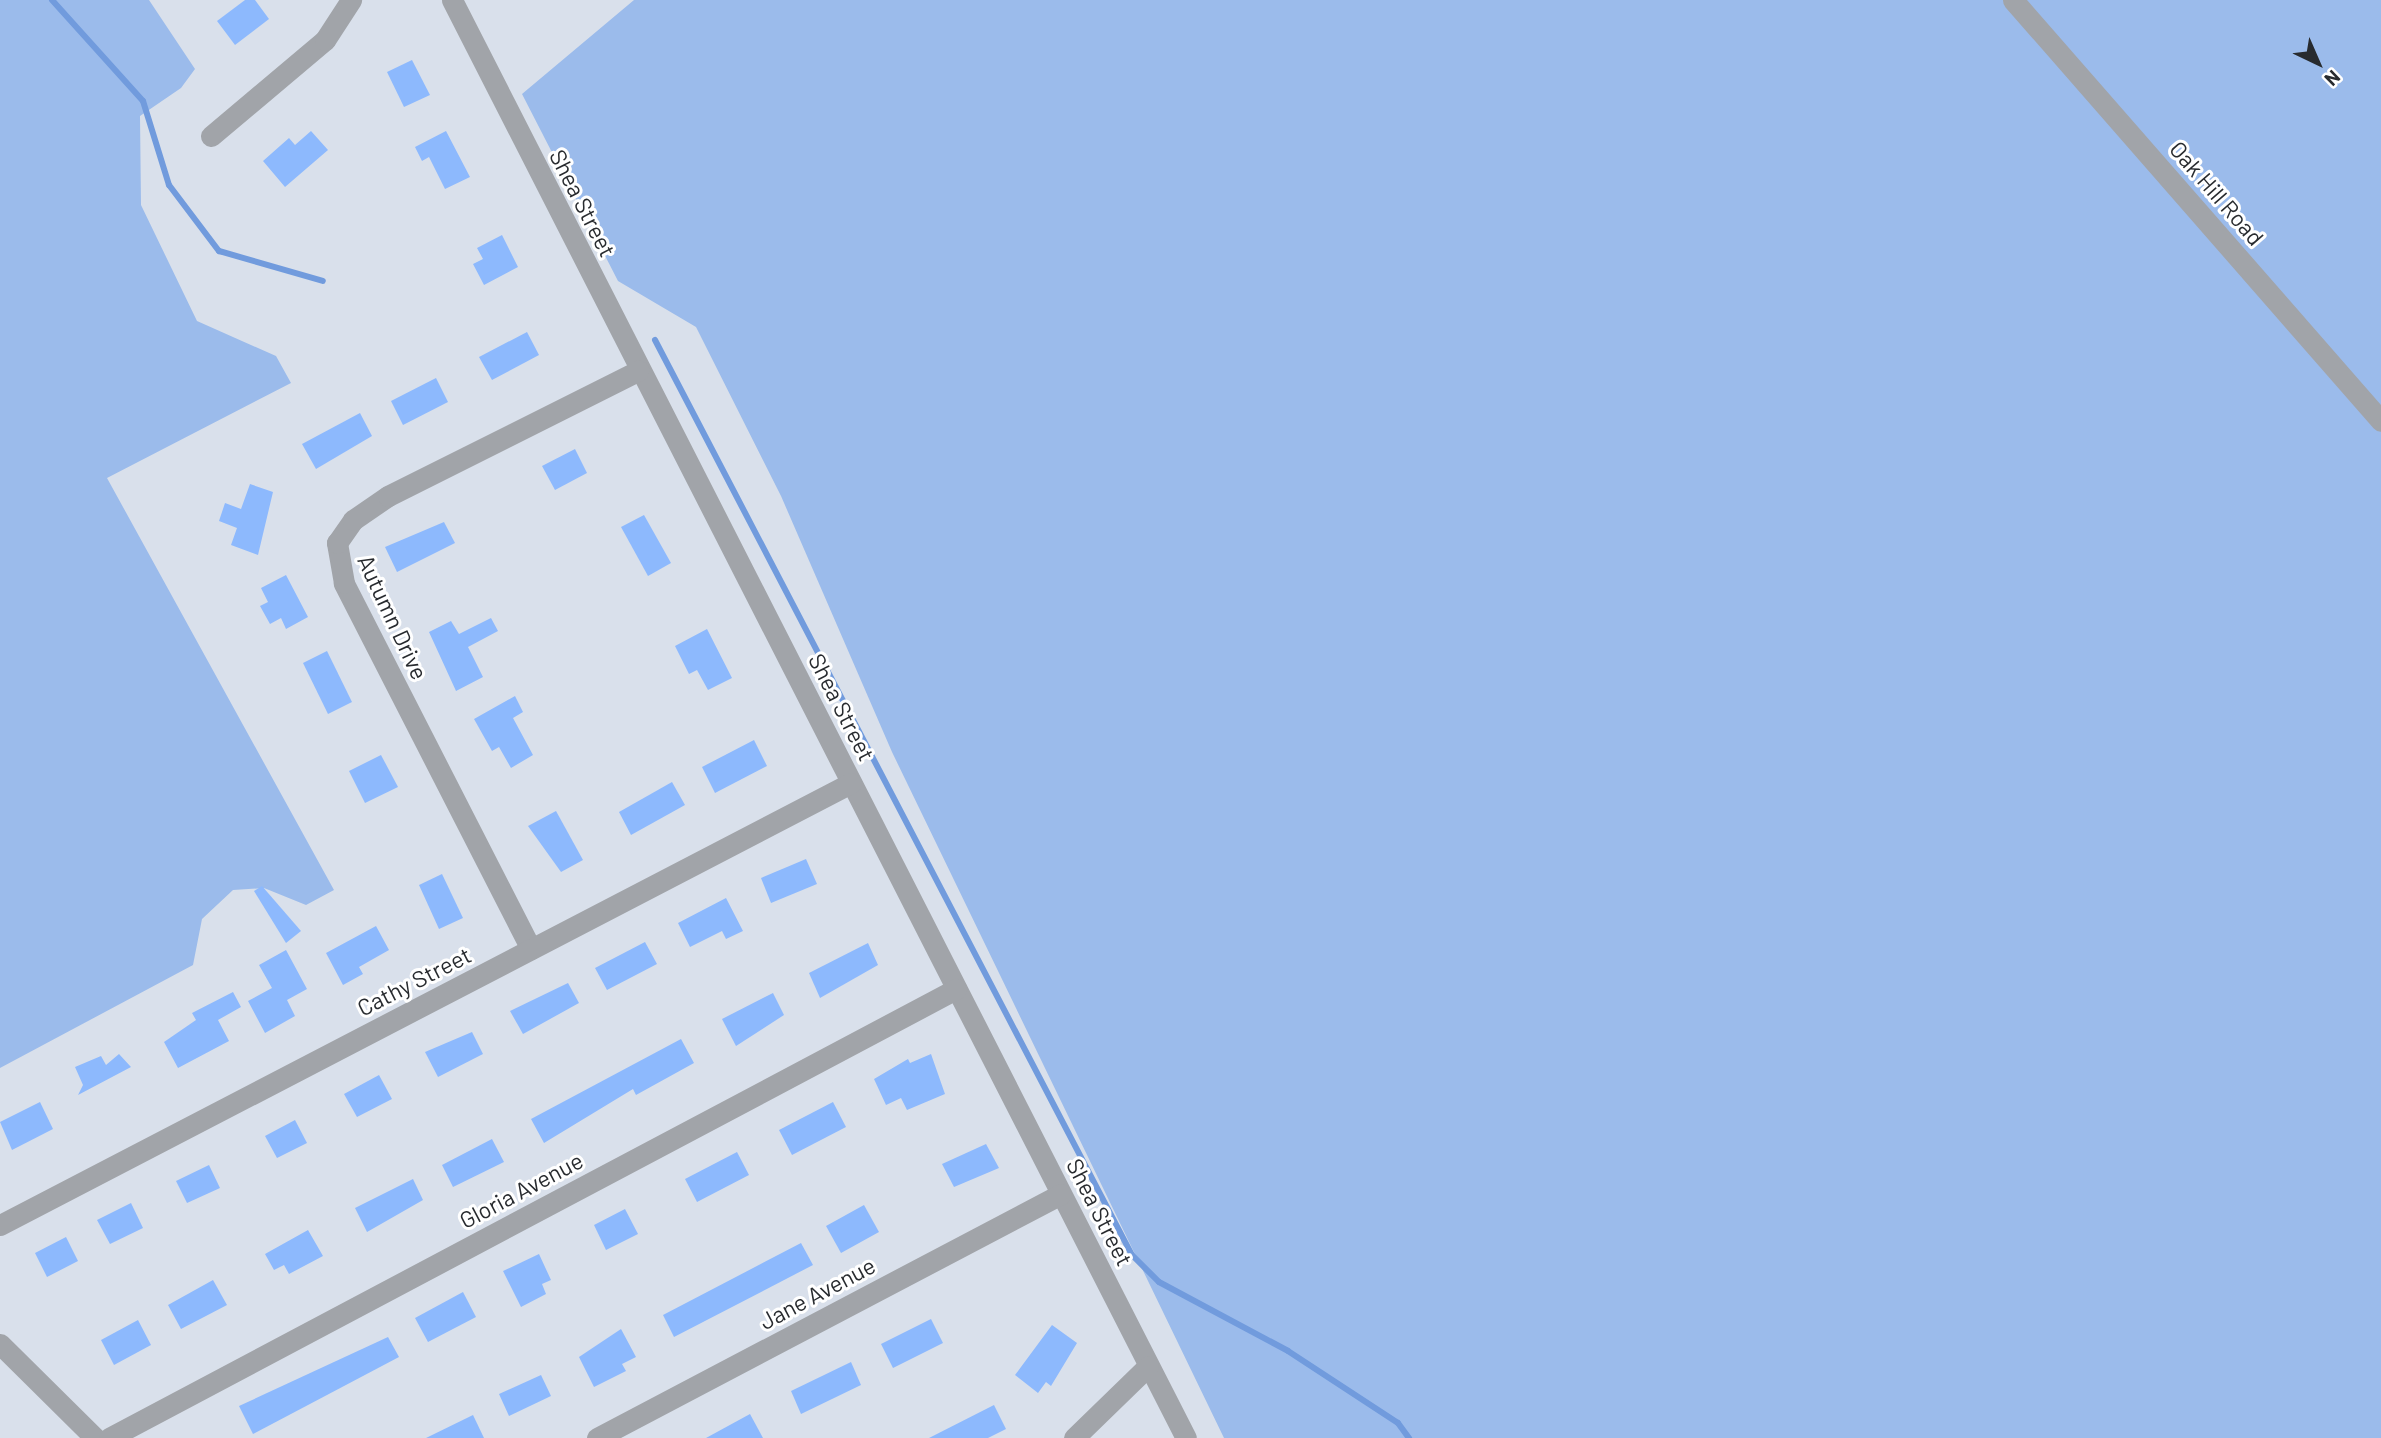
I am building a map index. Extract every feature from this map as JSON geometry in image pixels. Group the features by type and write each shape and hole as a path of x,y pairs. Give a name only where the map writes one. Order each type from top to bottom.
{"street":[{"path":"211,136 326,40 351,0"},
{"name":"Shea Street","path":"452,0 638,371 1186,1438"},
{"name":"Oak Hill Road","path":"2013,0 2381,421"},
{"name":"Autumn Drive","path":"531,949 344,583 337,543 353,520 388,496 638,371"},
{"name":"Cathy Street","path":"0,1225 851,783"},
{"name":"Gloria Avenue","path":"109,1438 956,989"},
{"name":"Jane Avenue","path":"597,1438 1061,1194"},
{"path":"0,1344 95,1438"},
{"path":"1074,1438 1148,1366"}],"shaded area":[{"path":"0,0 149,0 195,69 181,88 140,116 141,205 197,321 276,356 291,383 107,478 334,890 306,905 264,888 233,890 202,919 193,965 0,1068"},
{"path":"634,0 2381,0 2381,1438 1224,1438 892,752 781,496 696,327 618,281 522,94"}],"building":[{"path":"245,0 255,0 269,19 235,45 217,21"},
{"path":"412,60 430,95 404,107 387,72"},
{"path":"311,131 328,150 285,187 263,161 289,138 295,145"},
{"path":"446,131 470,177 445,189 429,157 422,161 415,147"},
{"path":"502,235 518,267 484,285 473,264 483,259 477,248"},
{"path":"527,332 539,355 492,380 479,357"},
{"path":"436,378 448,402 403,425 391,401"},
{"path":"360,413 372,436 316,469 302,444"},
{"path":"575,449 587,473 555,490 542,466"},
{"path":"250,484 273,492 258,555 231,545 237,528 219,521 225,503 241,509"},
{"path":"644,515 671,563 648,576 621,527"},
{"path":"444,522 455,543 397,572 385,547"},
{"path":"286,575 308,617 286,629 281,618 270,624 260,606 268,602 261,588"},
{"path":"491,618 498,631 468,647 483,677 456,691 429,632 451,621 459,634"},
{"path":"707,629 732,678 708,690 697,670 689,674 675,646"},
{"path":"327,651 352,702 328,714 303,663"},
{"path":"515,696 523,712 513,718 533,755 511,768 499,747 492,751 474,719"},
{"path":"754,740 767,766 715,793 702,767"},
{"path":"381,755 398,787 365,803 349,771"},
{"path":"672,782 685,805 631,835 619,812"},
{"path":"556,811 583,860 561,872 528,826"},
{"path":"806,859 817,884 771,903 761,878"},
{"path":"442,874 463,918 439,929 419,885"},
{"path":"262,886 301,931 286,943 254,891"},
{"path":"726,898 743,931 726,939 722,931 690,947 678,923"},
{"path":"376,926 389,950 359,967 363,974 343,985 326,953"},
{"path":"645,942 657,964 607,990 595,968"},
{"path":"868,943 878,965 820,998 809,973"},
{"path":"286,950 307,989 287,1000 295,1016 265,1033 248,1001 272,988 259,965"},
{"path":"568,983 579,1003 523,1034 510,1011"},
{"path":"233,992 241,1007 218,1020 229,1041 178,1068 164,1042 196,1020 192,1013"},
{"path":"773,993 784,1015 736,1046 722,1019"},
{"path":"472,1032 483,1054 438,1077 425,1052"},
{"path":"681,1039 694,1063 636,1095 633,1089 544,1143 531,1119"},
{"path":"119,1054 131,1067 78,1095 83,1085 75,1067 101,1056 106,1065"},
{"path":"931,1054 945,1094 907,1110 901,1098 886,1105 874,1079 908,1059 910,1063"},
{"path":"379,1075 392,1099 357,1117 344,1094"},
{"path":"40,1102 53,1129 12,1150 0,1122"},
{"path":"833,1102 846,1127 792,1155 779,1130"},
{"path":"295,1120 307,1143 277,1158 265,1136"},
{"path":"492,1139 504,1162 453,1187 442,1165"},
{"path":"986,1144 999,1168 954,1187 942,1164"},
{"path":"737,1152 749,1175 697,1202 685,1179"},
{"path":"209,1165 220,1188 187,1203 176,1181"},
{"path":"413,1179 423,1200 367,1232 355,1208"},
{"path":"131,1203 143,1228 110,1244 97,1220"},
{"path":"864,1205 879,1232 841,1253 826,1226"},
{"path":"625,1209 638,1234 606,1250 594,1225"},
{"path":"308,1230 323,1256 289,1274 284,1265 274,1270 265,1254"},
{"path":"66,1237 78,1261 47,1277 35,1253"},
{"path":"801,1243 813,1265 674,1337 663,1315"},
{"path":"539,1254 551,1280 542,1284 546,1294 521,1307 503,1271"},
{"path":"213,1280 227,1305 181,1329 168,1305"},
{"path":"463,1292 476,1317 428,1342 415,1318"},
{"path":"931,1319 943,1343 893,1368 881,1344"},
{"path":"138,1320 151,1345 114,1365 101,1340"},
{"path":"1052,1325 1077,1343 1051,1386 1046,1382 1038,1393 1015,1375"},
{"path":"621,1329 636,1357 622,1364 626,1371 594,1387 579,1357"},
{"path":"388,1337 399,1357 253,1434 239,1406"},
{"path":"851,1362 861,1385 801,1414 791,1391"},
{"path":"541,1375 551,1396 509,1416 499,1394"},
{"path":"994,1405 1006,1429 988,1438 929,1438"},
{"path":"750,1414 763,1438 706,1438"},
{"path":"473,1415 484,1438 426,1438"}],"waterway":[{"path":"52,0 143,101 169,185 219,251 323,281"},
{"path":"655,340 1132,1255 1159,1282 1288,1351 1398,1423 1409,1438"}]}
